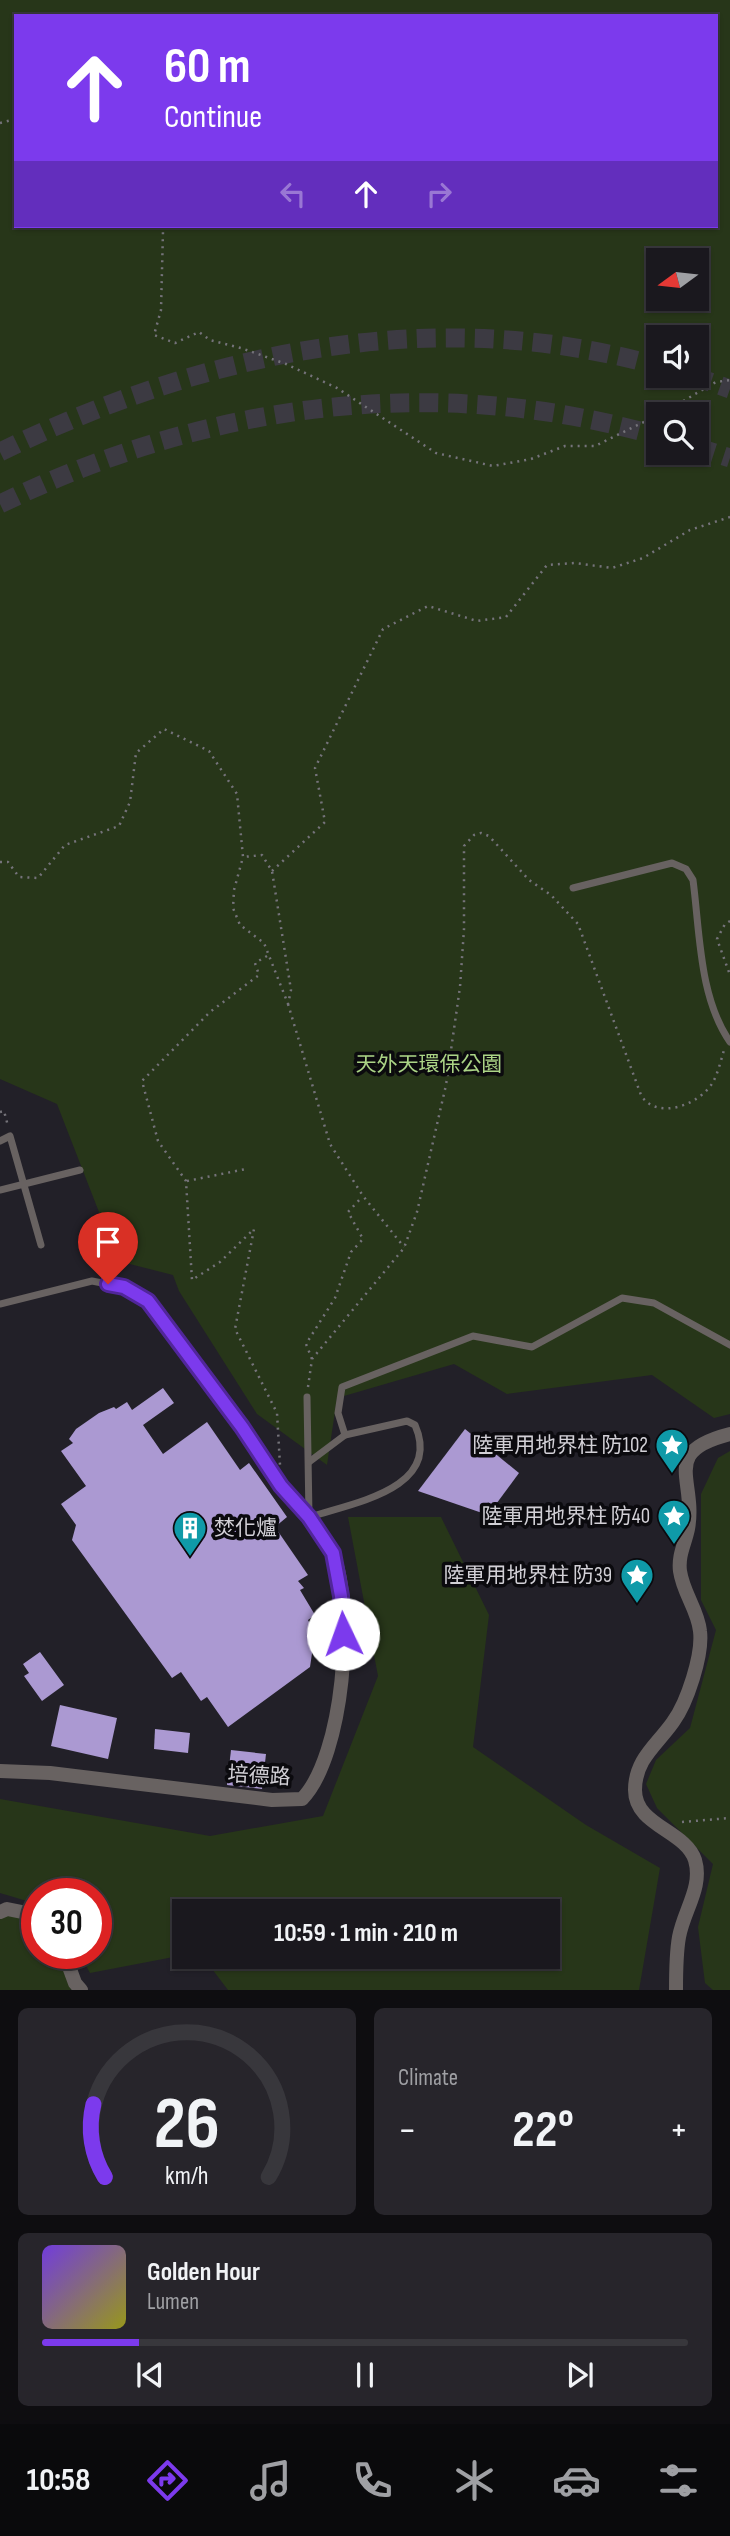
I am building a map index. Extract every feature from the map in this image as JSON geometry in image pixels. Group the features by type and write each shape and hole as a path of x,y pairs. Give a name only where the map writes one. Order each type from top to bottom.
{"street":[{"path":"676,1990 679,1936 698,1881 694,1857 638,1805 635,1793 636,1773 645,1755 674,1722 683,1706 699,1656 700,1632 684,1590 680,1570 680,1555 688,1528 685,1467 693,1449 730,1434"},
{"name":"培德路","path":"0,1771 50,1773 272,1800 302,1799 314,1786 325,1764 339,1700 344,1653 341,1596 333,1553 309,1517"},
{"path":"0,1912 7,1909 21,1912"},
{"path":"70,1969 81,1990"}],"lane":[{"path":"573,888 672,863 686,869 693,880 703,963 713,1009 729,1040"},
{"path":"0,1141 10,1136 41,1245"},
{"path":"0,1190 80,1170"},
{"path":"0,1304 92,1281 124,1287 148,1301 242,1427 281,1486 309,1517"},
{"path":"345,1435 338,1413 342,1387 473,1336 532,1347 622,1298 654,1303 730,1345"},
{"path":"307,1397 309,1517"},
{"path":"309,1462 345,1435 407,1421 415,1425 420,1437 419,1458 404,1483 391,1490 309,1517"}],"path":[{"path":"165,228 161,310 154,335 175,343 199,332 210,340 286,364 337,388 436,453 493,466 531,459 565,446 595,446 646,421"},
{"path":"681,402 716,382 730,380"},
{"path":"272,871 325,822 315,768 383,629 428,606 477,621 506,617 547,565 575,563 612,568 643,558 690,530 730,517"},
{"path":"0,862 8,862 19,877 38,878 65,845 119,826 130,802 136,753 164,729 209,751 237,794 243,858 234,890 233,908 240,925 264,943 288,1004 330,1144 363,1196 404,1248"},
{"path":"312,1359 404,1248 417,1212 446,1085 460,987 464,846 474,835 481,833 489,836 529,880 551,895 578,924 641,1094 647,1103 661,1108 673,1107 697,1097 713,1082 729,1040"},
{"path":"243,858 262,855 272,871 290,990 288,1004"},
{"path":"730,921 718,939 730,975"},
{"path":"267,956 255,963 259,975 210,1012 142,1081 158,1141 186,1181 191,1280 220,1262 254,1229 235,1329 277,1413 281,1486"},
{"path":"0,1112 4,1111 10,1136"},
{"path":"186,1181 246,1169"},
{"path":"307,1397 312,1359 306,1344 335,1298 351,1252 363,1239 348,1212 363,1196"},
{"path":"660,1828 687,1821 730,1818"}],"green space":[{"name":"天外天環保公園","path":"0,0 730,0 730,1414 714,1418 652,1375 507,1394 454,1364 337,1398 327,1465 257,1414 179,1291 173,1275 118,1261 57,1104 0,1079"},
{"path":"730,1451 730,1990 713,1990 705,1983 698,1927 713,1864 657,1808 646,1784 656,1760 690,1728 716,1630 701,1600 701,1494 718,1458"},
{"path":"348,1517 441,1517 489,1615 473,1747 586,1825 660,1868 639,1990 228,1990 212,1969 560,1969 560,1899 172,1899 172,1957 112,1969 112,1878 21,1878 21,1899 0,1893 0,1799 210,1836 323,1816 378,1676"},
{"path":"15,1913 21,1917 21,1969 64,1969 71,1990 0,1990 0,1917"},
{"path":"88,1969 111,1969 90,1973"}],"building":[{"name":"焚化爐","path":"163,1388 174,1403 143,1425 163,1454 207,1422 240,1470 249,1463 287,1517 275,1527 308,1575 298,1581 304,1588 300,1590 315,1615 308,1620 315,1633 310,1667 228,1727 207,1697 201,1701 181,1672 172,1678 72,1540 76,1525 61,1504 86,1486 61,1451 73,1443 69,1439 76,1429 99,1413 114,1407 116,1409 127,1402 132,1410"},
{"path":"465,1429 519,1473 488,1515 418,1491"},
{"path":"40,1652 64,1685 42,1701 24,1676 29,1673 23,1664"},
{"path":"60,1705 117,1718 108,1759 51,1746"},
{"path":"155,1729 190,1733 188,1753 154,1749"},
{"path":"231,1750 266,1754 262,1789 227,1785"}],"tunnel":[{"path":"0,452 78,417 157,388 239,364 322,348 405,339 489,339 574,348 646,363"},
{"path":"709,382 730,389"},
{"path":"0,504 79,469 159,442 241,421 323,408 406,403 490,405 574,416 646,433"},
{"path":"709,451 730,458"}],"place":[{"name":"陸軍用地界柱 防102","path":"672,1475"},
{"name":"陸軍用地界柱 防40","path":"674,1546"},
{"name":"焚化爐","path":"190,1558"},
{"name":"陸軍用地界柱 防39","path":"637,1605"}],"route":[{"path":"108,1284 124,1287 148,1301 242,1427 281,1486 309,1517 333,1553 341,1596 343,1634"}]}
